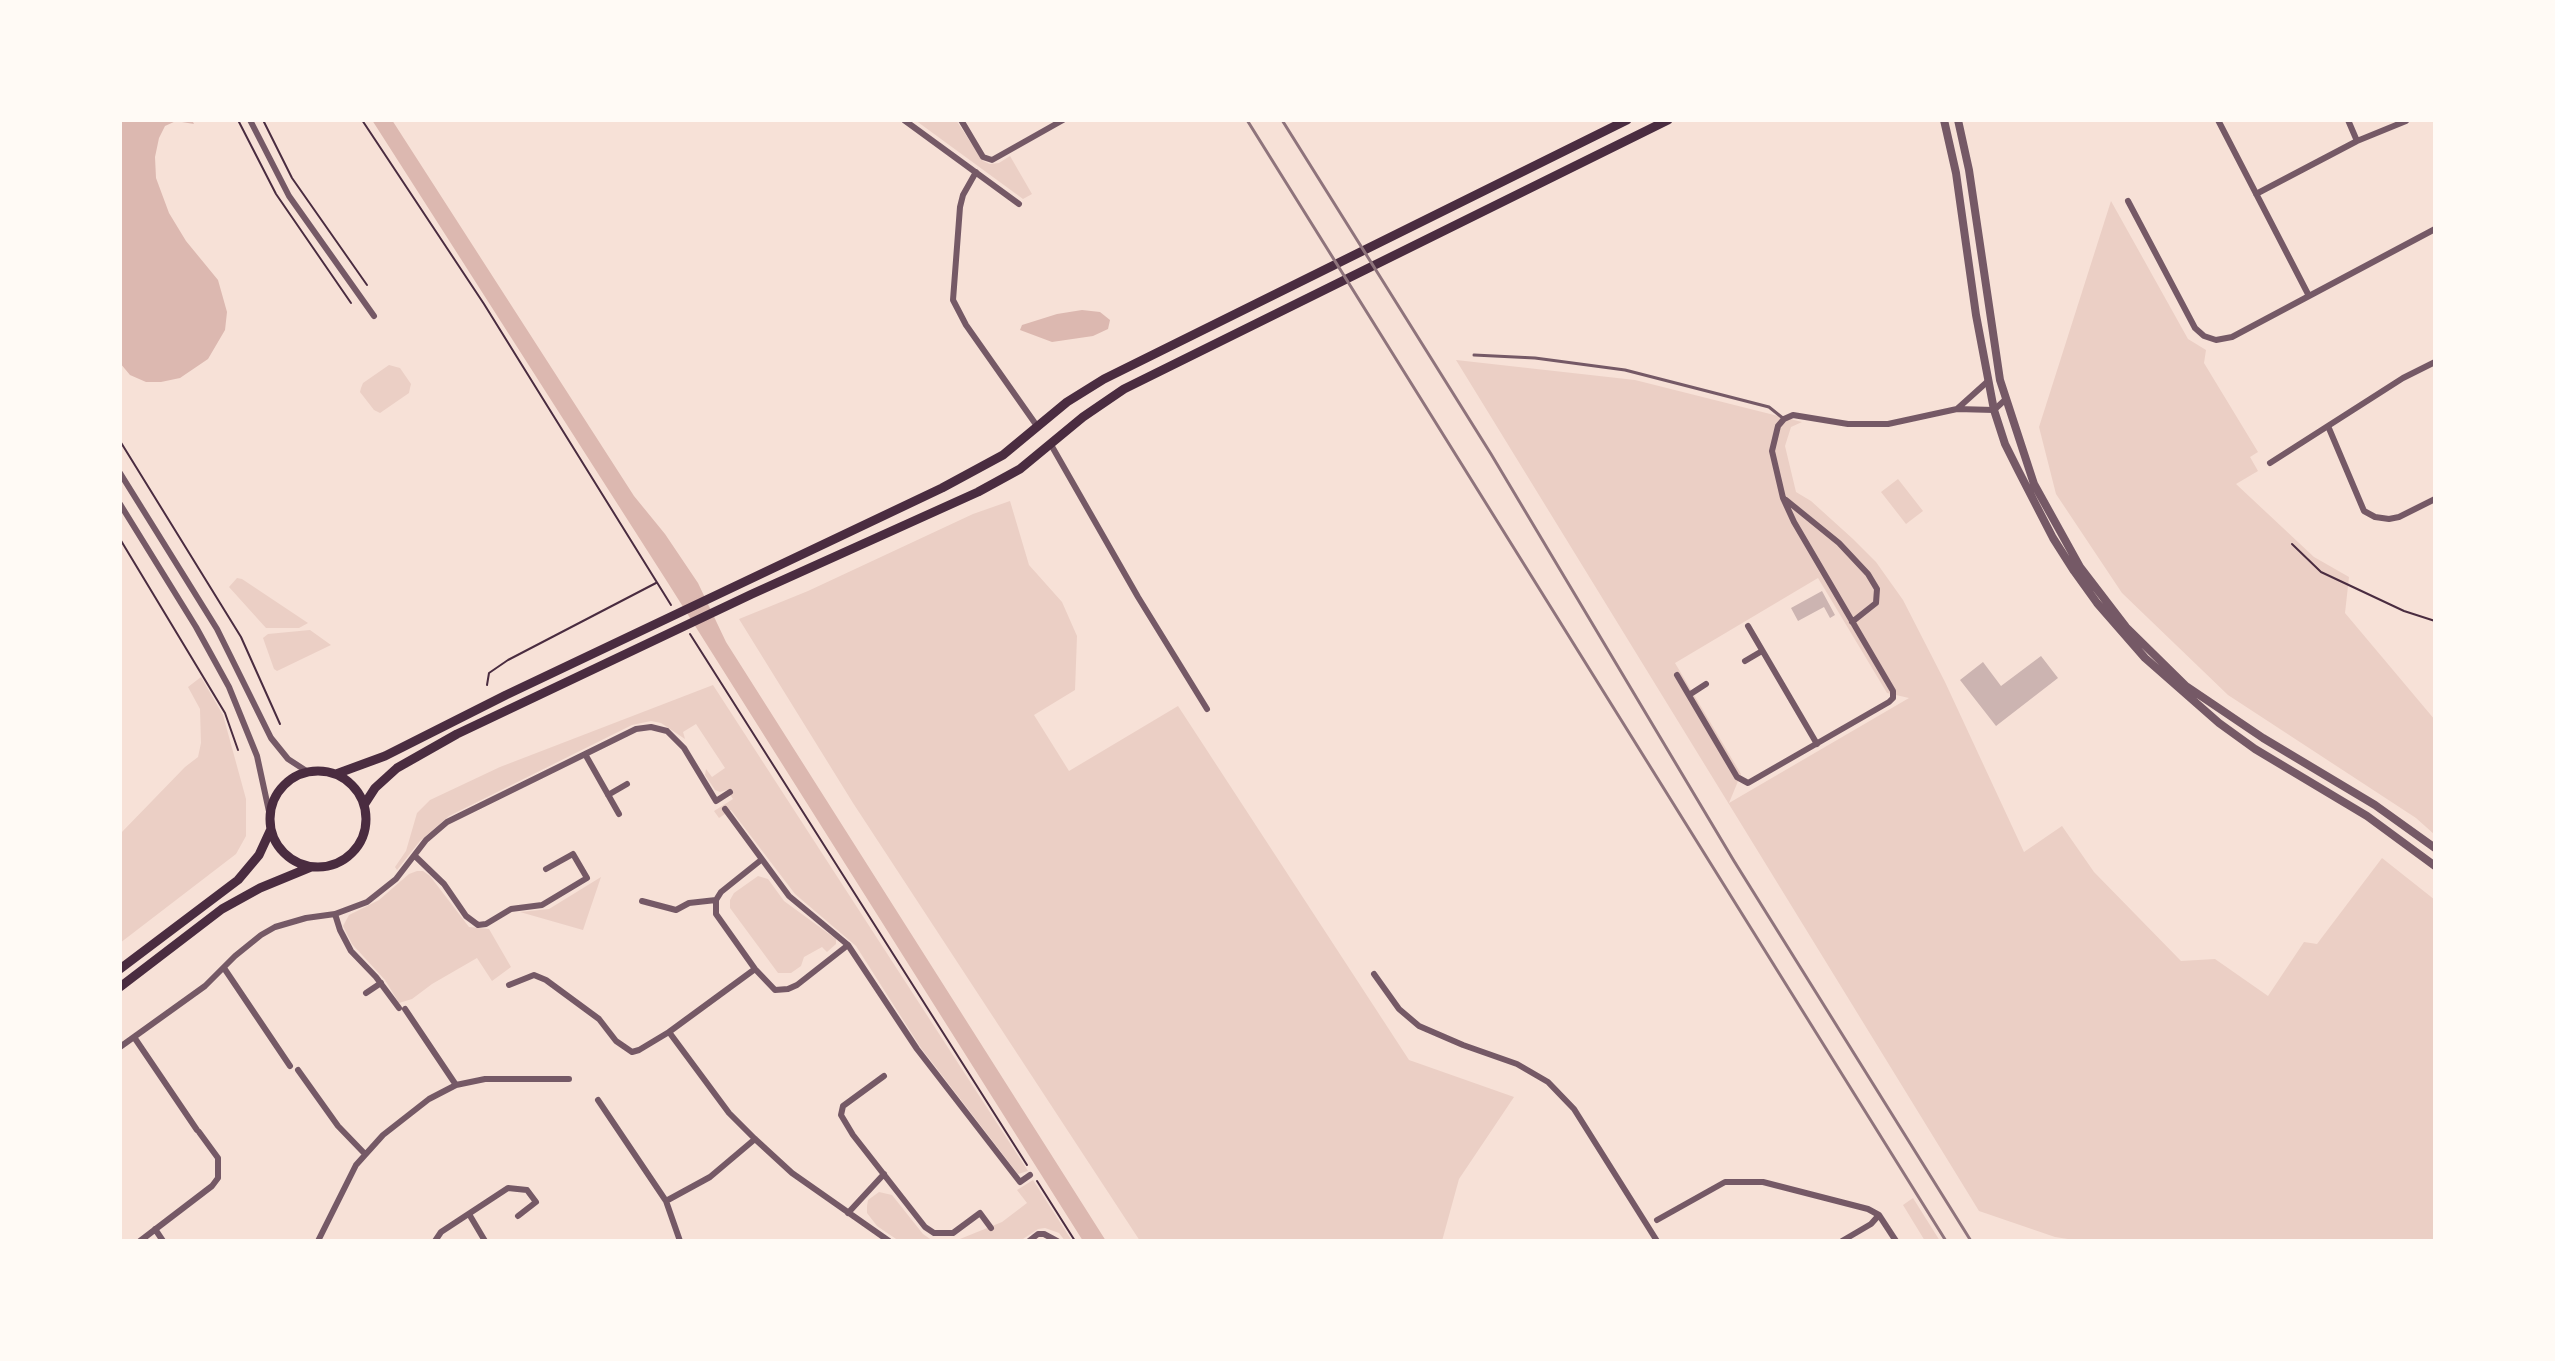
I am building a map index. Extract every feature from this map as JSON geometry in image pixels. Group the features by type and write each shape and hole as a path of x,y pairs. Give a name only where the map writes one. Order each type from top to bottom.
{"main road":[{"path":"336,774 385,756 506,695 942,488 1003,455 1067,402 1104,379 1627,120"},
{"path":"364,805 382,781 424,752 752,594 978,492 1020,469 1124,389 1668,120"},
{"path":"120,987 222,909 260,888 311,867 336,864 358,847 365,832 367,817 364,805 352,786 336,774 324,771 308,772 290,780 279,790 270,816 271,829 282,851 311,867"},
{"path":"120,969 238,880 259,855 271,829"}],"street":[{"path":"250,120 289,196 374,316"},
{"path":"904,120 1019,204"},
{"path":"961,120 983,157 992,160 1063,120"},
{"path":"1944,120 1956,173 1987,382 1994,410 2005,444 2053,538 2097,603 2145,658 2219,723 2255,749 2367,816 2435,866"},
{"path":"1958,120 1969,170 1995,358 2030,475 2060,534 2103,598 2151,653 2193,691 2263,738 2375,805 2435,848"},
{"path":"2218,120 2309,296"},
{"path":"2348,120 2357,141"},
{"path":"2256,194 2357,141 2406,121"},
{"path":"976,172 960,207 953,300 966,325 1038,426"},
{"path":"2128,201 2195,328 2208,339 2232,337 2435,229"},
{"path":"2270,463 2403,378 2435,362"},
{"path":"1957,409 1987,382"},
{"path":"1677,675 1742,781 1754,780 1893,698 1893,691 1783,498 1772,451 1778,426 1793,415 1848,424 1888,424 1957,409 1994,410 2007,398"},
{"path":"2328,426 2364,511 2389,519 2435,499"},
{"path":"1050,443 1145,609 1207,709"},
{"path":"120,473 226,645 271,738 288,759 308,772"},
{"path":"1783,498 1839,543 1868,574 1877,589 1876,603 1852,622"},
{"path":"120,504 229,687 260,765 270,816"},
{"path":"1748,626 1817,744"},
{"path":"1745,661 1762,651"},
{"path":"1689,695 1706,684"},
{"path":"120,1047 205,986 247,944 275,927 335,914 367,902 401,874 426,840 447,822 636,729 651,727 667,731 684,748 716,801 730,792"},
{"path":"585,754 619,814"},
{"path":"608,795 627,784"},
{"path":"725,809 789,896 848,945 917,1049 1020,1182 1030,1175"},
{"path":"415,856 444,884 466,916 478,925 486,924 511,909 542,905 587,878 573,854 546,869"},
{"path":"761,860 721,892 716,900 716,914 755,969 775,990 788,989 848,945"},
{"path":"642,901 676,910 689,903 716,900"},
{"path":"335,914 351,951 402,1009 456,1085"},
{"path":"224,968 290,1066"},
{"path":"509,985 534,975 546,980 599,1019 616,1041 632,1052 669,1032 755,969"},
{"path":"1374,974 1399,1009 1419,1026 1517,1064 1548,1082 1574,1109 1657,1241"},
{"path":"366,993 381,983"},
{"path":"669,1032 729,1113 755,1139 792,1173 889,1241"},
{"path":"134,1037 218,1158 218,1178 212,1186 140,1241"},
{"path":"298,1070 338,1126 365,1154"},
{"path":"884,1076 843,1106 841,1115 853,1135 925,1227 934,1233 953,1233 980,1213 991,1228"},
{"path":"318,1241 356,1165 402,1118 429,1099 456,1085 485,1079 569,1079"},
{"path":"598,1100 666,1201 680,1241"},
{"path":"666,1201 710,1177 755,1139"},
{"path":"848,1213 884,1174"},
{"path":"1657,1220 1715,1186 1742,1180 1790,1187 1868,1209 1879,1215 1896,1241"},
{"path":"435,1241 441,1232 508,1188 527,1190 536,1202 518,1216"},
{"path":"469,1214 485,1241"},
{"path":"1842,1241 1871,1224 1879,1215"},
{"path":"155,1229 163,1241"},
{"path":"1029,1241 1038,1234 1057,1241"}],"lane":[{"path":"1474,355 1535,358 1625,370 1769,407 1784,419"}],"path":[{"path":"263,120 292,178 367,285"},
{"path":"362,120 484,304 674,609"},
{"path":"120,441 241,637 280,724"},
{"path":"120,539 225,713 238,750"},
{"path":"2292,544 2321,572 2404,611 2435,621"},
{"path":"487,685 489,673 508,660 657,582"},
{"path":"690,635 1075,1241"}],"shaded area":[{"path":"120,120 192,120 194,124 176,121 165,126 155,157 156,178 169,213 186,241 218,280 227,312 225,330 208,359 180,378 161,382 146,382 130,375 120,363"},
{"path":"372,120 392,120 634,496 665,534 698,583 726,642 1106,1241 1083,1241"},
{"path":"915,120 956,120 983,161 999,163 1010,156 1032,194 1023,199"},
{"path":"2111,201 2188,339 2206,350 2204,363 2258,452 2250,457 2258,471 2236,484 2314,557 2349,577 2345,613 2435,720 2435,835 2416,818 2228,695 2122,593 2056,494 2039,427"},
{"path":"1082,310 1100,312 1110,320 1108,329 1093,336 1052,342 1020,330 1022,325"},
{"path":"1456,360 1635,380 1802,422 1791,427 1785,446 1796,492 1811,501 1876,562 1903,600 2024,852 2062,826 2094,872 2181,961 2215,959 2268,996 2304,942 2317,944 2382,858 2435,900 2435,1241 2081,1241 2055,1237 1979,1211","holes":["1818,578 1887,693 1909,698 1729,803 1741,774 1675,663"]},
{"path":"389,365 400,368 411,384 409,393 380,413 360,392 363,383"},
{"path":"1898,479 1923,511 1906,524 1881,492"},
{"path":"1010,501 1029,565 1062,602 1077,636 1075,690 1034,715 1069,771 1178,706 1409,1060 1514,1097 1459,1179 1442,1241 1140,1241 853,803 739,619 808,591 973,514"},
{"path":"237,578 308,623 299,628 266,628 229,587"},
{"path":"310,630 331,645 277,671 274,669 263,638 268,634"},
{"path":"201,677 223,715 246,799 246,836 236,854 120,943 120,834 198,757 201,743 200,709 188,687"},
{"path":"713,685 1028,1171 1018,1174 921,1048 856,946 795,894 731,810 719,818 714,811 733,799 727,790 715,790 705,775 706,769 712,777 725,768 696,724 683,732 685,739 661,723 651,721 632,725 449,816 420,841 397,870 395,867 406,851 417,813 430,800 500,767"},
{"path":"417,871 430,876 469,927 489,929 511,967 492,981 477,958 412,999 399,1003 385,980 352,944 343,926 349,915 379,900 409,874"},
{"path":"758,876 768,879 784,901 836,939 836,944 827,952 822,947 804,957 801,966 791,973 778,973 730,908 734,893"},
{"path":"601,877 583,930 520,912 549,909"},
{"path":"1033,1180 1072,1241 1065,1241 1059,1233 1045,1228 1020,1241 955,1241 1002,1222 1027,1203 1017,1190"},
{"path":"879,1192 892,1195 923,1234 933,1241 899,1241 877,1226 867,1213 867,1206 868,1200"},
{"path":"1913,1198 1940,1241 1925,1241 1903,1205"}],"building":[{"path":"1822,591 1835,615 1830,618 1824,607 1798,621 1791,608"},
{"path":"2041,656 2058,678 1996,726 1960,680 1983,662 2001,686"}],"railway":[{"path":"1247,120 1946,1241"},
{"path":"1282,120 1491,454 1734,861 1971,1241"}]}
